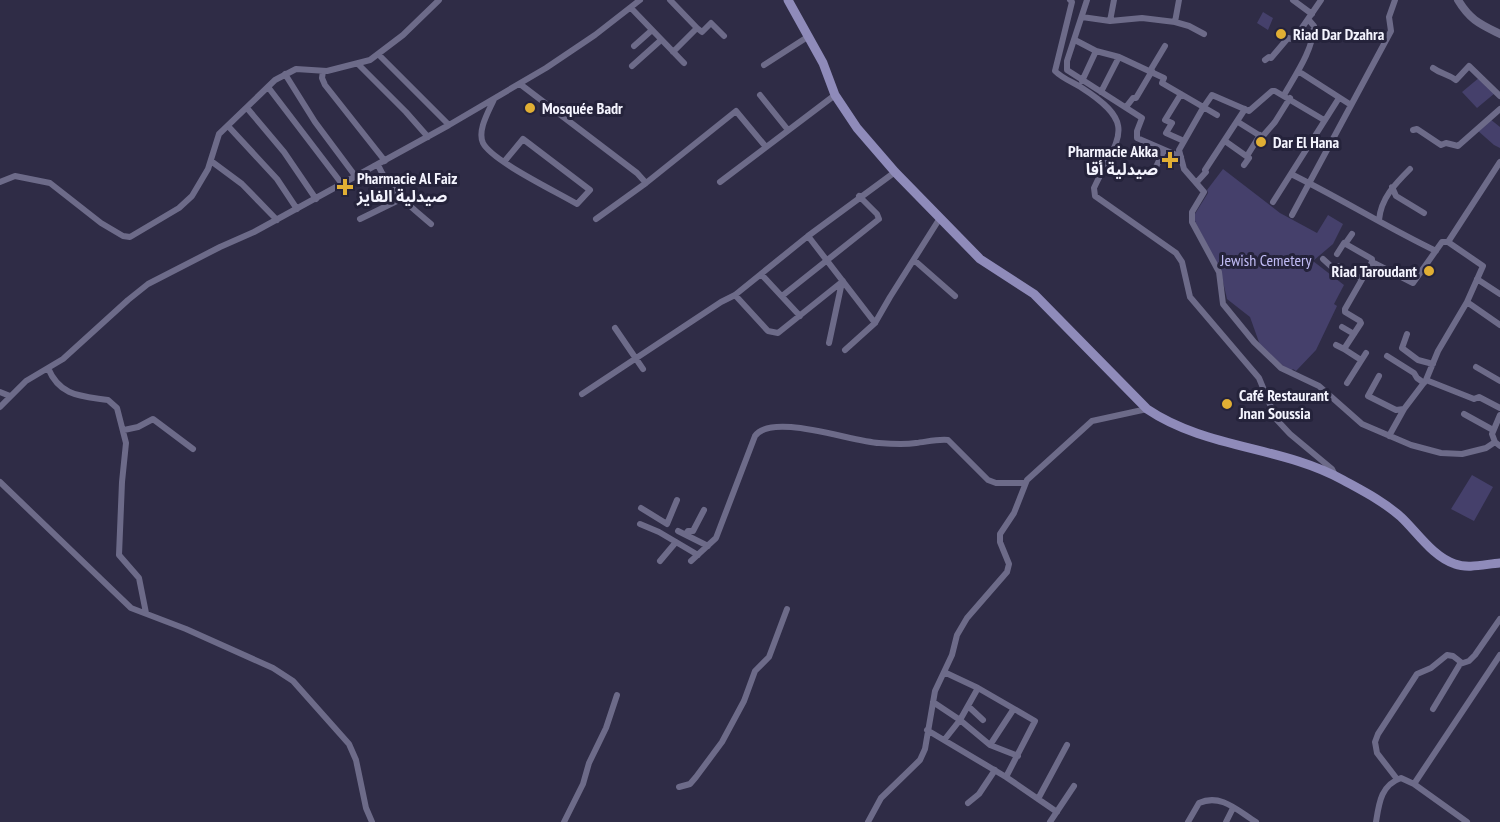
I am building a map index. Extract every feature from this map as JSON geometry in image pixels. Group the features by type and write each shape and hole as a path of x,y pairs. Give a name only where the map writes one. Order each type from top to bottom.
{"main road":[{"path":"788,0 823,63 835,95 857,128 895,172 984,263 1034,294 1147,409 1169,422 1199,434 1278,455 1335,475 1374,496 1400,516 1434,550 1457,566 1500,563"}],"street":[{"path":"0,182 15,176 50,183 101,223 129,237 183,205 201,183 211,161 218,136 275,80 301,69 323,71 339,69 379,55 439,0"},
{"path":"0,407 26,381 63,358 148,284 277,220 449,125 520,84 595,35 640,0"},
{"path":"670,0 702,32 711,23 724,36"},
{"path":"1070,0 1055,71 1062,78 1083,88 1095,98 1112,114 1120,126 1119,136 1094,188 1095,196 1176,253 1184,268 1190,297 1252,369 1263,387 1276,419 1290,434 1332,469 1335,475"},
{"path":"1087,0 1067,70 1142,118 1137,138 1181,157"},
{"path":"1110,21 1114,0"},
{"path":"1175,22 1179,0"},
{"path":"1238,122 1262,137 1275,122 1287,96 1314,30 1310,17 1293,0"},
{"path":"1265,60 1271,58 1288,38 1293,39 1297,35 1321,0"},
{"path":"1292,215 1391,31 1389,17 1395,0"},
{"path":"1458,0 1466,14 1484,27 1500,34"},
{"path":"631,8 684,63"},
{"path":"1082,17 1110,21 1142,18 1175,22 1204,34"},
{"path":"673,52 697,28"},
{"path":"634,46 652,30"},
{"path":"764,66 808,36"},
{"path":"632,66 662,40"},
{"path":"1075,40 1096,51 1119,57 1151,71 1164,78 1162,83 1216,115"},
{"path":"1126,107 1133,98 1136,98 1165,46"},
{"path":"1082,81 1096,51"},
{"path":"379,55 449,125"},
{"path":"1101,92 1119,57"},
{"path":"358,64 428,137"},
{"path":"1433,68 1456,80 1469,66 1500,96"},
{"path":"323,71 322,78 325,85 385,161"},
{"path":"1298,71 1351,105"},
{"path":"285,74 315,122 356,177"},
{"path":"520,84 637,173 646,183"},
{"path":"268,87 342,184"},
{"path":"1324,120 1287,96 1272,91 1249,111 1212,95 1179,150 1184,169 1204,192 1192,212 1192,222 1216,267 1223,304 1254,342 1281,368 1319,386 1362,424 1411,445 1453,454 1474,453 1497,444 1493,430 1500,415"},
{"path":"1181,94 1166,120 1172,123 1166,133 1184,141"},
{"path":"760,95 788,130"},
{"path":"720,182 835,95"},
{"path":"1272,202 1339,98"},
{"path":"494,99 483,126 482,137 483,143 494,156 504,162 577,204 590,190 523,139 504,162"},
{"path":"247,108 284,152 316,199"},
{"path":"1196,183 1206,172 1205,170 1245,109"},
{"path":"1413,130 1417,129 1441,145 1446,143 1458,146 1500,109"},
{"path":"596,219 646,183 736,111 766,147"},
{"path":"228,126 277,179 297,209"},
{"path":"1244,165 1260,135"},
{"path":"1224,141 1247,156"},
{"path":"1155,169 1164,150"},
{"path":"211,161 242,184 277,220"},
{"path":"1448,242 1500,162"},
{"path":"378,165 384,179 401,199 431,224"},
{"path":"1379,220 1380,209 1392,187 1410,169"},
{"path":"582,394 735,295 859,196 895,172"},
{"path":"1291,174 1379,220 1398,233 1436,251"},
{"path":"1392,187 1396,196 1424,213"},
{"path":"782,296 879,219 877,213 859,196"},
{"path":"360,219 401,199"},
{"path":"845,350 875,323 940,218"},
{"path":"1337,254 1352,234"},
{"path":"808,236 875,323"},
{"path":"1345,244 1372,259 1372,262 1413,283 1442,242 1448,242 1483,266 1467,302 1438,351 1425,382 1404,408 1389,436"},
{"path":"1323,259 1334,268 1340,266 1362,279"},
{"path":"914,260 955,296"},
{"path":"1344,349 1361,322 1344,311 1372,262"},
{"path":"761,274 800,316"},
{"path":"1477,279 1500,294"},
{"path":"735,295 768,331 778,333 843,281"},
{"path":"829,343 843,281"},
{"path":"1467,302 1500,326"},
{"path":"1342,327 1354,334"},
{"path":"615,328 643,369"},
{"path":"1407,334 1402,348 1418,360 1433,364"},
{"path":"1336,345 1361,360"},
{"path":"1347,383 1366,353"},
{"path":"1388,356 1425,382 1474,399 1479,397 1500,408"},
{"path":"1476,367 1500,381"},
{"path":"48,368 55,382 75,395 111,402 117,408 124,430 126,448 119,555 137,574 146,613"},
{"path":"1379,376 1368,396 1396,410 1404,408"},
{"path":"0,392 10,396"},
{"path":"868,822 881,798 920,760 935,691 952,655 960,628 1007,572 1008,564 1000,542 1000,534 1017,507 1025,483 1092,422 1147,409"},
{"path":"1464,414 1493,430"},
{"path":"124,430 138,428 153,419 193,449"},
{"path":"691,561 716,538 755,436 765,428 814,430 876,443 948,440 988,480 996,483 1025,483"},
{"path":"0,482 128,606 273,668 293,681 349,744 356,760 366,807 372,822"},
{"path":"640,508 667,524 677,500"},
{"path":"686,534 688,531 693,531 704,510"},
{"path":"669,518 677,522"},
{"path":"640,524 698,555"},
{"path":"678,531 708,546"},
{"path":"660,561 676,542"},
{"path":"679,787 690,784 722,742 744,701 755,671 769,657 787,609"},
{"path":"1433,709 1462,663 1469,661 1475,655 1500,620"},
{"path":"1397,779 1377,753 1375,742 1381,728 1419,672 1431,668 1447,655 1453,656 1462,663"},
{"path":"1414,784 1500,656"},
{"path":"944,672 978,688 1035,722 1006,777"},
{"path":"945,739 960,720 978,688"},
{"path":"564,822 606,728 618,695"},
{"path":"933,702 960,720 990,745 1017,756"},
{"path":"968,706 983,720"},
{"path":"990,745 1013,710"},
{"path":"927,730 995,770 1057,812"},
{"path":"1038,799 1066,745"},
{"path":"968,804 979,794 995,770"},
{"path":"1376,822 1380,797 1392,782 1405,779 1467,822"},
{"path":"1050,822 1074,786"},
{"path":"1188,822 1197,805 1207,800 1217,799 1233,808 1247,820 1256,822"},
{"path":"1226,822 1233,808"}],"green space":[{"path":"1263,12 1273,18 1268,30 1257,23"},
{"path":"1480,77 1495,93 1477,108 1462,92"},
{"path":"1490,119 1500,127 1500,148 1477,130"},
{"name":"Jewish Cemetery","path":"1223,169 1280,213 1317,233 1328,215 1343,224 1333,244 1313,261 1344,285 1334,304 1337,306 1316,350 1296,371 1293,369 1290,372 1260,345 1250,317 1227,299 1221,273 1193,217 1208,193 1207,190"},
{"path":"1472,475 1493,487 1474,521 1451,509"}],"place":[{"name":"Riad Dar Dzahra","path":"1281,34"},
{"name":"Mosquée Badr","path":"530,108"},
{"name":"Dar El Hana","path":"1261,142"},
{"name":"Pharmacie Akka صيدلية أقا","path":"1170,160"},
{"name":"Pharmacie Al Faiz صيدلية الفايز","path":"345,187"},
{"name":"Riad Taroudant","path":"1429,271"},
{"name":"Café Restaurant Jnan Soussia","path":"1227,404"}]}
